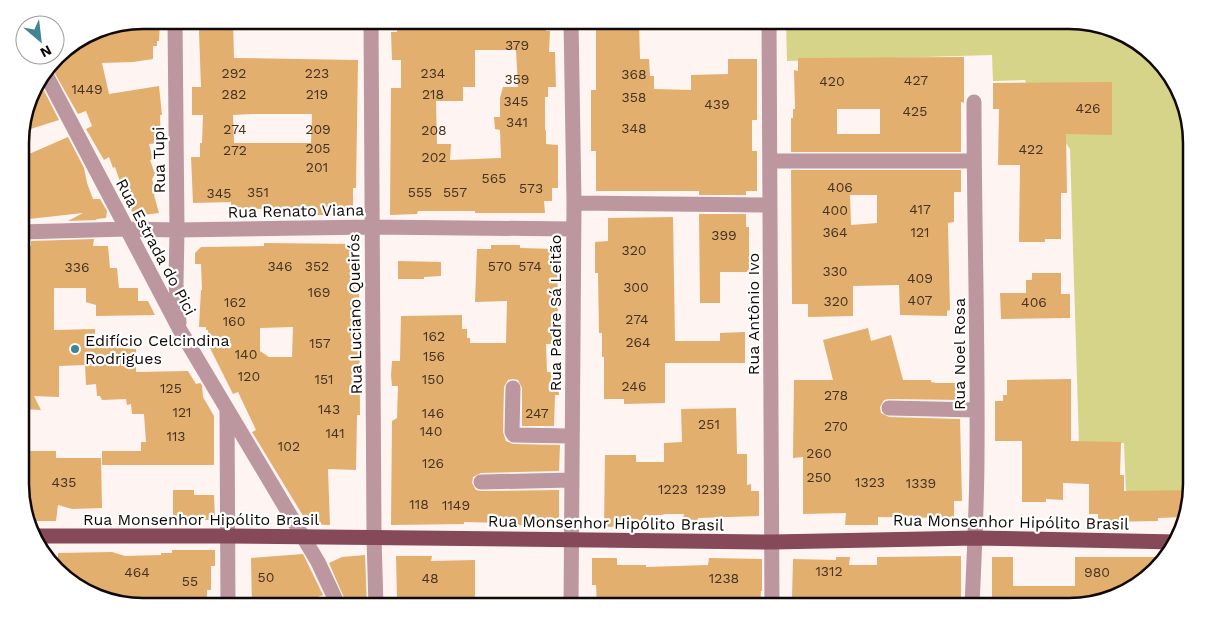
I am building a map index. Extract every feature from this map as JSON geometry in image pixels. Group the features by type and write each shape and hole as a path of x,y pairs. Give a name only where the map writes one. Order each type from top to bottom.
{"main road":[{"name":"Rua Monsenhor Hipólito Brasil","path":"41,536 228,536 772,542 975,538 1167,544"}],"street":[{"name":"Rua Tupi","path":"175,29 178,230 176,284 180,330"},
{"name":"Rua Luciano Queirós","path":"371,29 371,227 376,598"},
{"name":"Rua Padre Sá Leitão","path":"571,29 574,203 571,598"},
{"name":"Rua Antônio Ivo","path":"769,29 772,598"},
{"name":"Rua Estrada do Pici","path":"48,78 180,330 303,537"},
{"name":"Rua Noel Rosa","path":"972,598 977,410 974,102"},
{"path":"770,161 974,161"},
{"path":"574,203 770,206"},
{"name":"Rua Renato Viana","path":"29,232 371,227 573,230"},
{"path":"512,388 512,432 514,435 571,436"},
{"path":"889,408 977,410"},
{"path":"227,409 228,598"},
{"path":"481,482 571,480"},
{"path":"303,537 318,562 335,598"}],"shaded area":[{"path":"786,29 1069,29 1099,33 1120,40 1133,48 1155,68 1164,79 1175,99 1182,128 1183,143 1183,490 1126,493 1124,443 1079,444 1070,149 1029,90 1025,80 993,81 992,55 787,61"}],"building":[{"path":"135,29 160,29 159,41 157,41 157,46 153,46 153,59 102,63 109,94 159,86 162,115 160,115 161,143 149,144 153,159 150,160 155,174 152,179 156,192 154,195 159,213 135,216 128,205 129,208 127,208 121,197 125,196 115,167 113,168 109,157 104,160 86,129 92,126 86,111 78,114 54,71 59,65 65,65 65,60 73,52 99,37"},
{"path":"200,29 233,29 234,58 358,60 356,188 353,188 353,209 334,209 333,215 311,215 311,209 276,209 276,215 262,215 263,209 231,208 231,202 193,203 191,157 200,157 203,115 192,115 192,87 201,87","holes":["312,114 311,143 234,143 233,115"]},
{"path":"397,29 546,29 546,31 550,31 549,52 555,52 556,87 548,87 548,97 545,97 545,130 546,144 558,145 558,188 552,188 552,201 544,201 545,213 418,211 417,214 390,215 391,88 401,88 401,60 392,60 391,32 397,32","holes":["475,50 516,50 518,87 503,87 500,98 500,117 494,117 495,129 500,130 501,158 450,160 451,144 437,144 436,101 463,101 463,87 475,87"]},
{"path":"596,29 639,29 640,59 649,59 650,76 654,76 654,89 691,90 691,75 728,74 728,59 757,59 757,120 752,120 752,151 757,151 757,191 746,191 746,195 699,195 699,191 596,191 596,151 591,151 591,90 596,90"},
{"path":"964,57 964,103 961,102 961,152 791,152 791,118 793,118 793,109 795,109 794,70 798,71 798,58","holes":["837,109 880,109 880,134 837,134"]},
{"path":"1112,82 1112,135 1066,134 1067,193 1061,193 1061,239 1045,239 1045,242 1019,242 1020,165 998,165 999,109 993,109 993,83"},
{"path":"43,88 59,120 30,129 37,99"},
{"path":"68,137 84,168 93,199 100,199 107,211 106,218 68,221 83,213 29,219 29,154"},
{"path":"791,170 961,170 961,192 954,192 954,222 948,223 950,310 947,311 947,316 900,315 899,285 853,286 853,316 808,317 808,304 792,304","holes":["850,195 877,195 877,223 851,225"]},
{"path":"699,214 746,214 746,227 749,227 749,272 720,272 720,303 700,303"},
{"path":"673,217 675,341 720,341 720,333 745,332 745,363 665,363 665,403 624,404 624,399 604,399 604,357 602,357 602,333 599,333 598,273 595,273 595,242 608,241 608,218"},
{"path":"94,239 93,246 108,246 110,268 117,268 119,288 138,288 138,301 148,301 155,315 96,316 96,305 86,302 86,288 54,288 54,330 95,329 95,345 119,344 119,348 136,349 136,372 188,371 196,384 200,383 202,385 203,397 214,416 214,465 102,465 102,451 141,451 141,442 146,442 144,414 132,414 131,404 127,405 126,399 102,400 100,396 97,396 96,384 86,385 85,365 59,366 59,397 34,396 41,410 29,409 29,246 31,246 31,241"},
{"path":"264,243 353,244 354,288 359,288 360,415 357,415 356,470 328,469 330,525 307,524 252,432 256,430 238,392 233,394 209,346 208,330 206,330 206,327 199,327 202,290 201,264 195,264 195,253 201,247 264,246","holes":["293,327 292,357 269,357 260,351 260,328"]},
{"path":"491,245 520,245 520,248 557,249 558,314 552,314 552,344 546,344 547,372 558,372 559,395 555,395 554,426 522,426 522,388 518,380 513,379 508,380 504,387 503,432 506,441 513,444 560,445 559,471 481,473 473,477 472,483 476,490 481,491 559,490 559,521 552,522 552,526 464,522 464,524 391,525 392,421 397,418 398,386 392,386 391,375 392,361 400,361 401,316 462,315 462,329 467,329 467,338 470,338 470,343 506,343 507,301 475,302 477,249 491,249"},
{"path":"398,261 441,262 441,276 424,277 424,279 398,279"},
{"path":"1032,273 1061,273 1061,294 1070,294 1070,318 1001,319 1000,293 1026,293 1026,280 1032,280"},
{"path":"868,328 871,341 891,335 903,380 961,383 961,400 889,399 884,400 880,407 881,413 889,417 960,419 962,501 954,501 954,518 878,517 878,525 845,525 846,513 803,514 803,457 793,458 794,380 833,380 823,340"},
{"path":"1071,379 1071,441 1121,442 1120,475 1124,475 1124,491 1183,490 1178,517 1158,518 1158,521 1098,522 1098,514 1089,514 1089,484 1063,483 1063,500 1046,499 1046,502 1022,502 1022,441 995,441 995,401 1003,401 1003,395 1007,395 1007,380"},
{"path":"736,408 737,454 747,454 747,485 751,484 751,491 759,491 759,516 698,518 697,525 682,526 684,514 665,514 644,516 644,526 604,527 605,455 636,455 636,462 664,462 664,443 682,442 681,409"},
{"path":"29,451 56,451 56,458 101,458 102,508 72,509 58,505 56,521 35,521 30,499"},
{"path":"173,490 194,490 194,495 214,495 215,520 173,520"},
{"path":"172,550 215,550 215,566 211,566 211,590 207,590 207,598 135,598 120,596 92,587 73,575 58,561 58,553 112,552 125,556 172,553"},
{"path":"303,554 323,595 315,598 252,598 251,558"},
{"path":"365,555 367,598 344,598 329,563 342,557"},
{"path":"396,556 432,556 431,561 475,560 475,597 397,598"},
{"path":"961,556 961,598 792,598 793,559 836,560 836,557 850,557 849,565 877,565 877,557"},
{"path":"992,557 1013,557 1013,586 1075,586 1075,557 1157,557 1144,570 1120,587 1092,596 1077,598 992,598"},
{"path":"592,558 617,558 617,565 646,565 646,567 708,565 709,558 762,559 761,598 597,598 596,585 592,585"}],"place":[{"name":"Edifício Celcindina Rodrigues","path":"75,349"}]}
